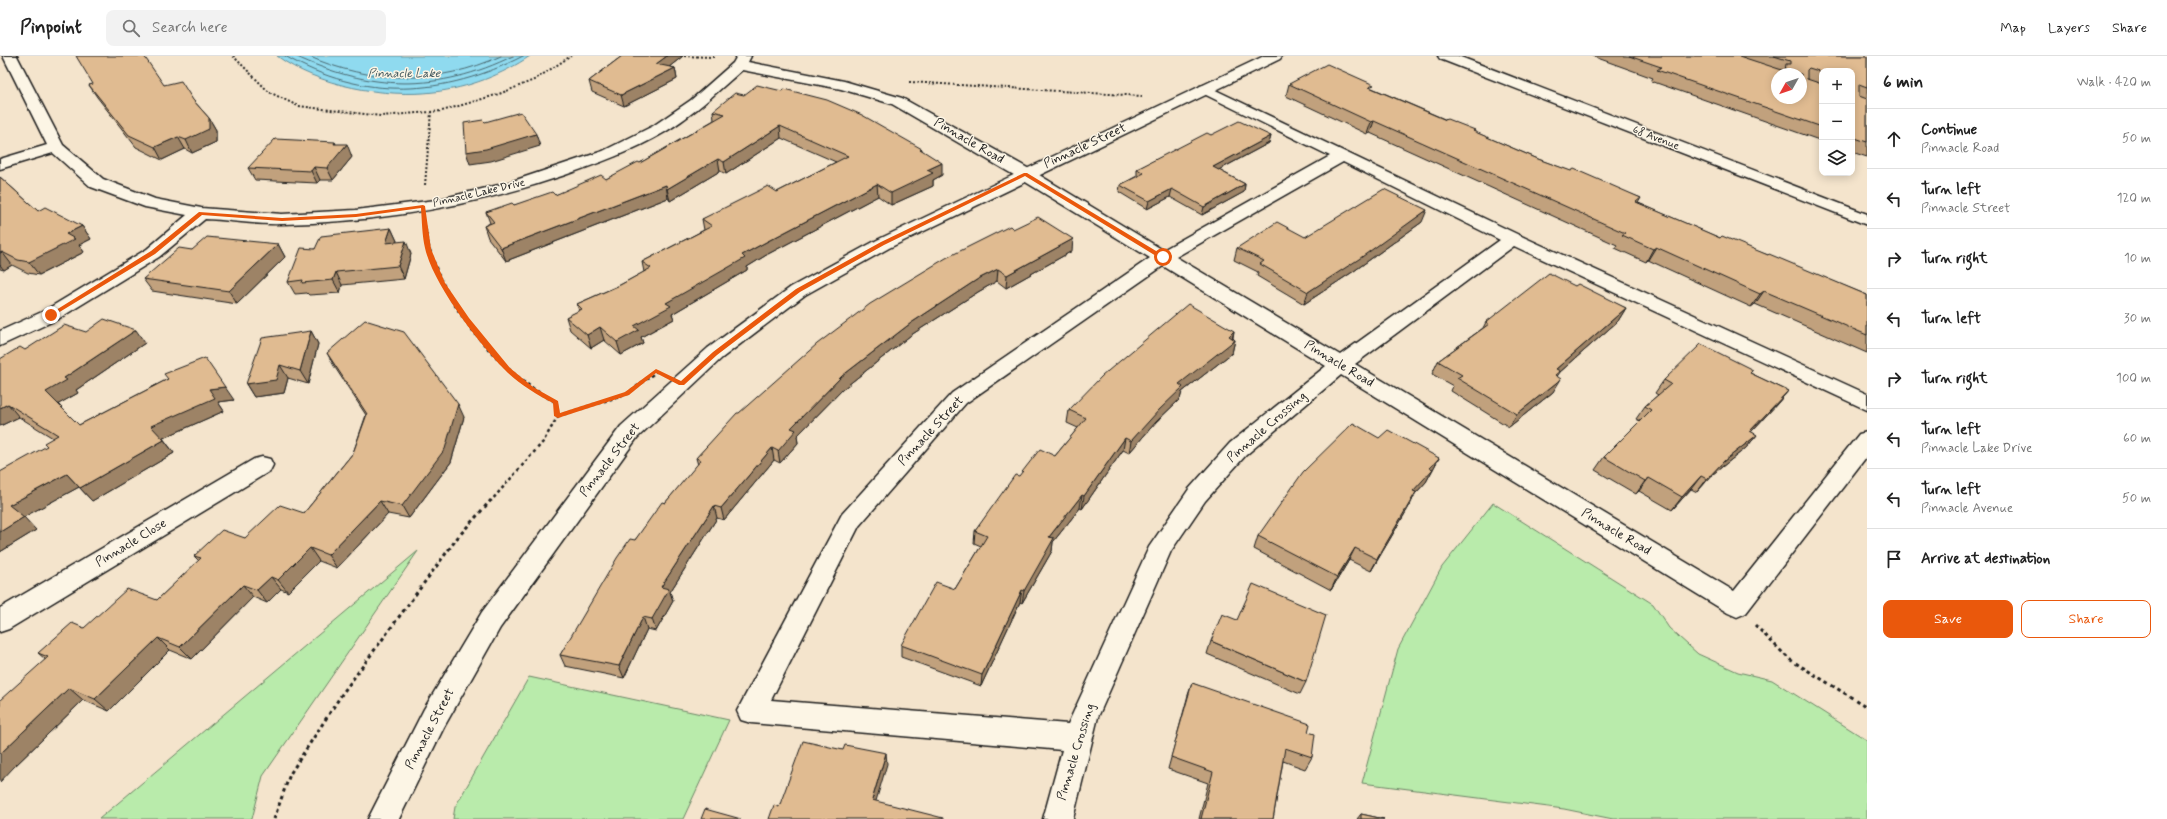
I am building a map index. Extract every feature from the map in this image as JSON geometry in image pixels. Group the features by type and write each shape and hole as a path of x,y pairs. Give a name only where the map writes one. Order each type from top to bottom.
{"street":[{"name":"Pinnacle Lake Drive","path":"10,56 56,147 97,183 151,204 201,214 282,219 356,216 423,206 512,187 609,154 660,129 696,103 742,60"},
{"name":"Pinnacle Street","path":"383,819 434,718 491,620 629,432 715,353 798,291 882,244 1025,174 1274,56"},
{"name":"68 Avenue","path":"1445,56 1867,220"},
{"name":"Pinnacle Road","path":"742,60 844,85 897,101 1025,174 1737,606"},
{"path":"1205,89 1513,239 1867,403"},
{"path":"0,164 56,147"},
{"name":"Pinnacle Street","path":"1078,738 751,711 850,520 959,398 1163,257 1342,156"},
{"path":"0,339 51,315 153,253 201,214"},
{"name":"Pinnacle Crossing","path":"1058,819 1084,716 1161,548 1196,495 1238,449 1340,365 1513,239"},
{"path":"1737,606 1867,440"},
{"name":"Pinnacle Close","path":"0,621 262,465"}],"path":[{"path":"233,56 269,92 298,106 381,116 442,111 499,94 534,80 571,56"},
{"path":"680,56 719,57"},
{"path":"906,82 1148,96"},
{"path":"274,819 290,774 342,694 458,537 543,442 558,416 556,402 531,389 507,369 467,320 442,283 428,249 423,206 431,112"},
{"path":"558,416 627,394 656,371 682,384"},
{"path":"1737,606 1789,659 1867,707"}],"green space":[{"path":"1493,503 1653,604 1669,628 1698,654 1738,672 1772,680 1867,740 1867,819 1613,819 1564,809 1362,783 1398,649 1442,567"},
{"path":"418,551 263,776 252,819 99,819"},
{"path":"529,677 729,720 683,819 453,819 455,807"}],"water":[{"name":"Pinnacle Lake","path":"277,56 530,56 496,75 472,84 434,92 395,93 352,88 332,82 312,75"}],"building":[{"path":"76,56 144,56 164,85 181,81 193,100 209,118 209,129 186,140 178,137 155,147 129,135 89,85 93,84"},
{"path":"622,56 667,56 656,64 675,68 621,95 589,81"},
{"path":"1629,56 1739,56 1776,68 1771,68 1771,104 1807,104 1807,79 1819,83 1819,126 1657,70 1661,67"},
{"path":"1774,56 1867,56 1867,87 1859,84 1859,96 1867,99 1867,142 1855,138 1855,68 1819,68 1819,71 1809,68 1807,70 1807,68 1785,68 1786,64 1790,64 1790,61"},
{"path":"1327,64 1374,85 1369,87 1446,120 1447,119 1475,130 1473,131 1538,159 1571,171 1574,169 1641,198 1636,202 1720,238 1722,236 1768,255 1769,254 1867,295 1867,335 1764,291 1760,294 1656,247 1653,249 1622,235 1625,233 1374,121 1371,122 1289,84"},
{"path":"757,85 782,91 784,89 827,100 862,115 922,149 920,149 942,163 927,170 933,173 891,193 877,184 742,255 745,258 666,303 671,306 634,326 639,330 617,342 600,327 587,335 566,317 582,309 577,304 620,285 651,268 642,262 712,226 702,219 768,186 777,192 848,156 780,126 724,162 718,159 667,189 666,185 501,248 484,226 494,222 486,212 512,203 514,205 552,192 555,195 601,175 606,179 638,162 640,163 725,114 713,111 735,93 744,95"},
{"path":"521,112 536,134 486,149 466,152 464,123 483,120 485,122"},
{"path":"1239,121 1271,136 1213,167 1245,184 1204,207 1172,189 1149,201 1120,185 1144,173 1137,169 1207,133 1211,135"},
{"path":"275,139 347,144 327,168 314,167 311,171 248,168"},
{"path":"0,177 38,211 45,207 82,226 66,234 75,239 29,262 18,260 2,252 0,253"},
{"path":"1384,189 1427,210 1359,259 1308,292 1260,264 1264,261 1237,248 1277,222 1305,237"},
{"path":"1038,217 1073,239 1007,275 998,269 978,279 911,323 842,376 791,428 796,430 778,451 772,448 721,508 714,506 661,587 669,589 652,619 643,617 619,666 560,655 617,558 630,539 635,540 662,502 665,503 701,460 696,458 737,413 739,413 817,344 870,304 946,258 1010,226 1013,229"},
{"path":"391,228 386,243 406,241 398,266 336,272 333,280 302,283 303,280 288,282 301,248 315,249 321,236"},
{"path":"207,237 278,244 229,291 143,279 179,248 192,250"},
{"path":"1549,273 1575,286 1578,284 1626,308 1556,369 1560,371 1555,375 1561,379 1517,414 1457,378 1462,375 1438,361 1489,324 1486,322"},
{"path":"1188,304 1234,331 1229,336 1235,340 1179,384 1183,387 1159,410 1131,441 1125,438 1084,496 1082,495 1049,537 1054,538 1024,591 1022,590 982,675 901,645 936,582 955,589 987,536 975,531 1015,475 1019,476 1040,449 1055,456 1086,418 1069,410 1102,376"},
{"path":"104,319 136,330 64,378 67,380 46,392 79,425 168,379 164,374 205,358 225,387 209,389 215,398 151,426 164,440 80,488 67,474 9,505 24,517 0,532 0,472 47,446 44,443 58,435 8,404 0,408 0,359 20,347 25,350 64,325 86,332"},
{"path":"365,320 404,332 458,404 445,449 402,506 380,501 328,555 310,548 278,580 271,577 257,590 243,585 180,647 158,638 95,699 69,688 0,754 0,700 48,657 38,653 72,623 84,628 127,589 157,600 201,558 194,556 222,530 245,538 280,505 304,513 353,453 367,414 327,353"},
{"path":"311,331 300,371 280,365 276,380 246,384 262,338"},
{"path":"1701,344 1753,370 1750,373 1788,391 1750,431 1757,435 1724,461 1707,479 1701,476 1682,497 1649,478 1645,481 1604,457 1651,410 1645,406 1671,384 1664,380"},
{"path":"1353,423 1379,438 1388,430 1439,458 1430,468 1433,469 1413,491 1416,492 1377,559 1355,548 1337,577 1258,536 1303,472"},
{"path":"1253,584 1326,615 1306,682 1211,641 1222,614 1237,620"},
{"path":"1192,683 1310,724 1308,732 1315,734 1312,757 1285,748 1273,819 1201,819 1213,772 1171,757"},
{"path":"803,741 843,750 845,745 886,753 872,800 943,819 769,819 774,805 779,807"},
{"path":"705,809 741,819 701,819"},
{"path":"1361,814 1384,819 1361,819"}],"route":[{"path":"51,315 153,253 201,214 282,219 356,216 423,206 428,249 442,283 467,320 507,369 531,389 556,402 558,416 627,394 656,371 682,384 715,353 798,291 882,244 1025,174 1163,257"}]}
